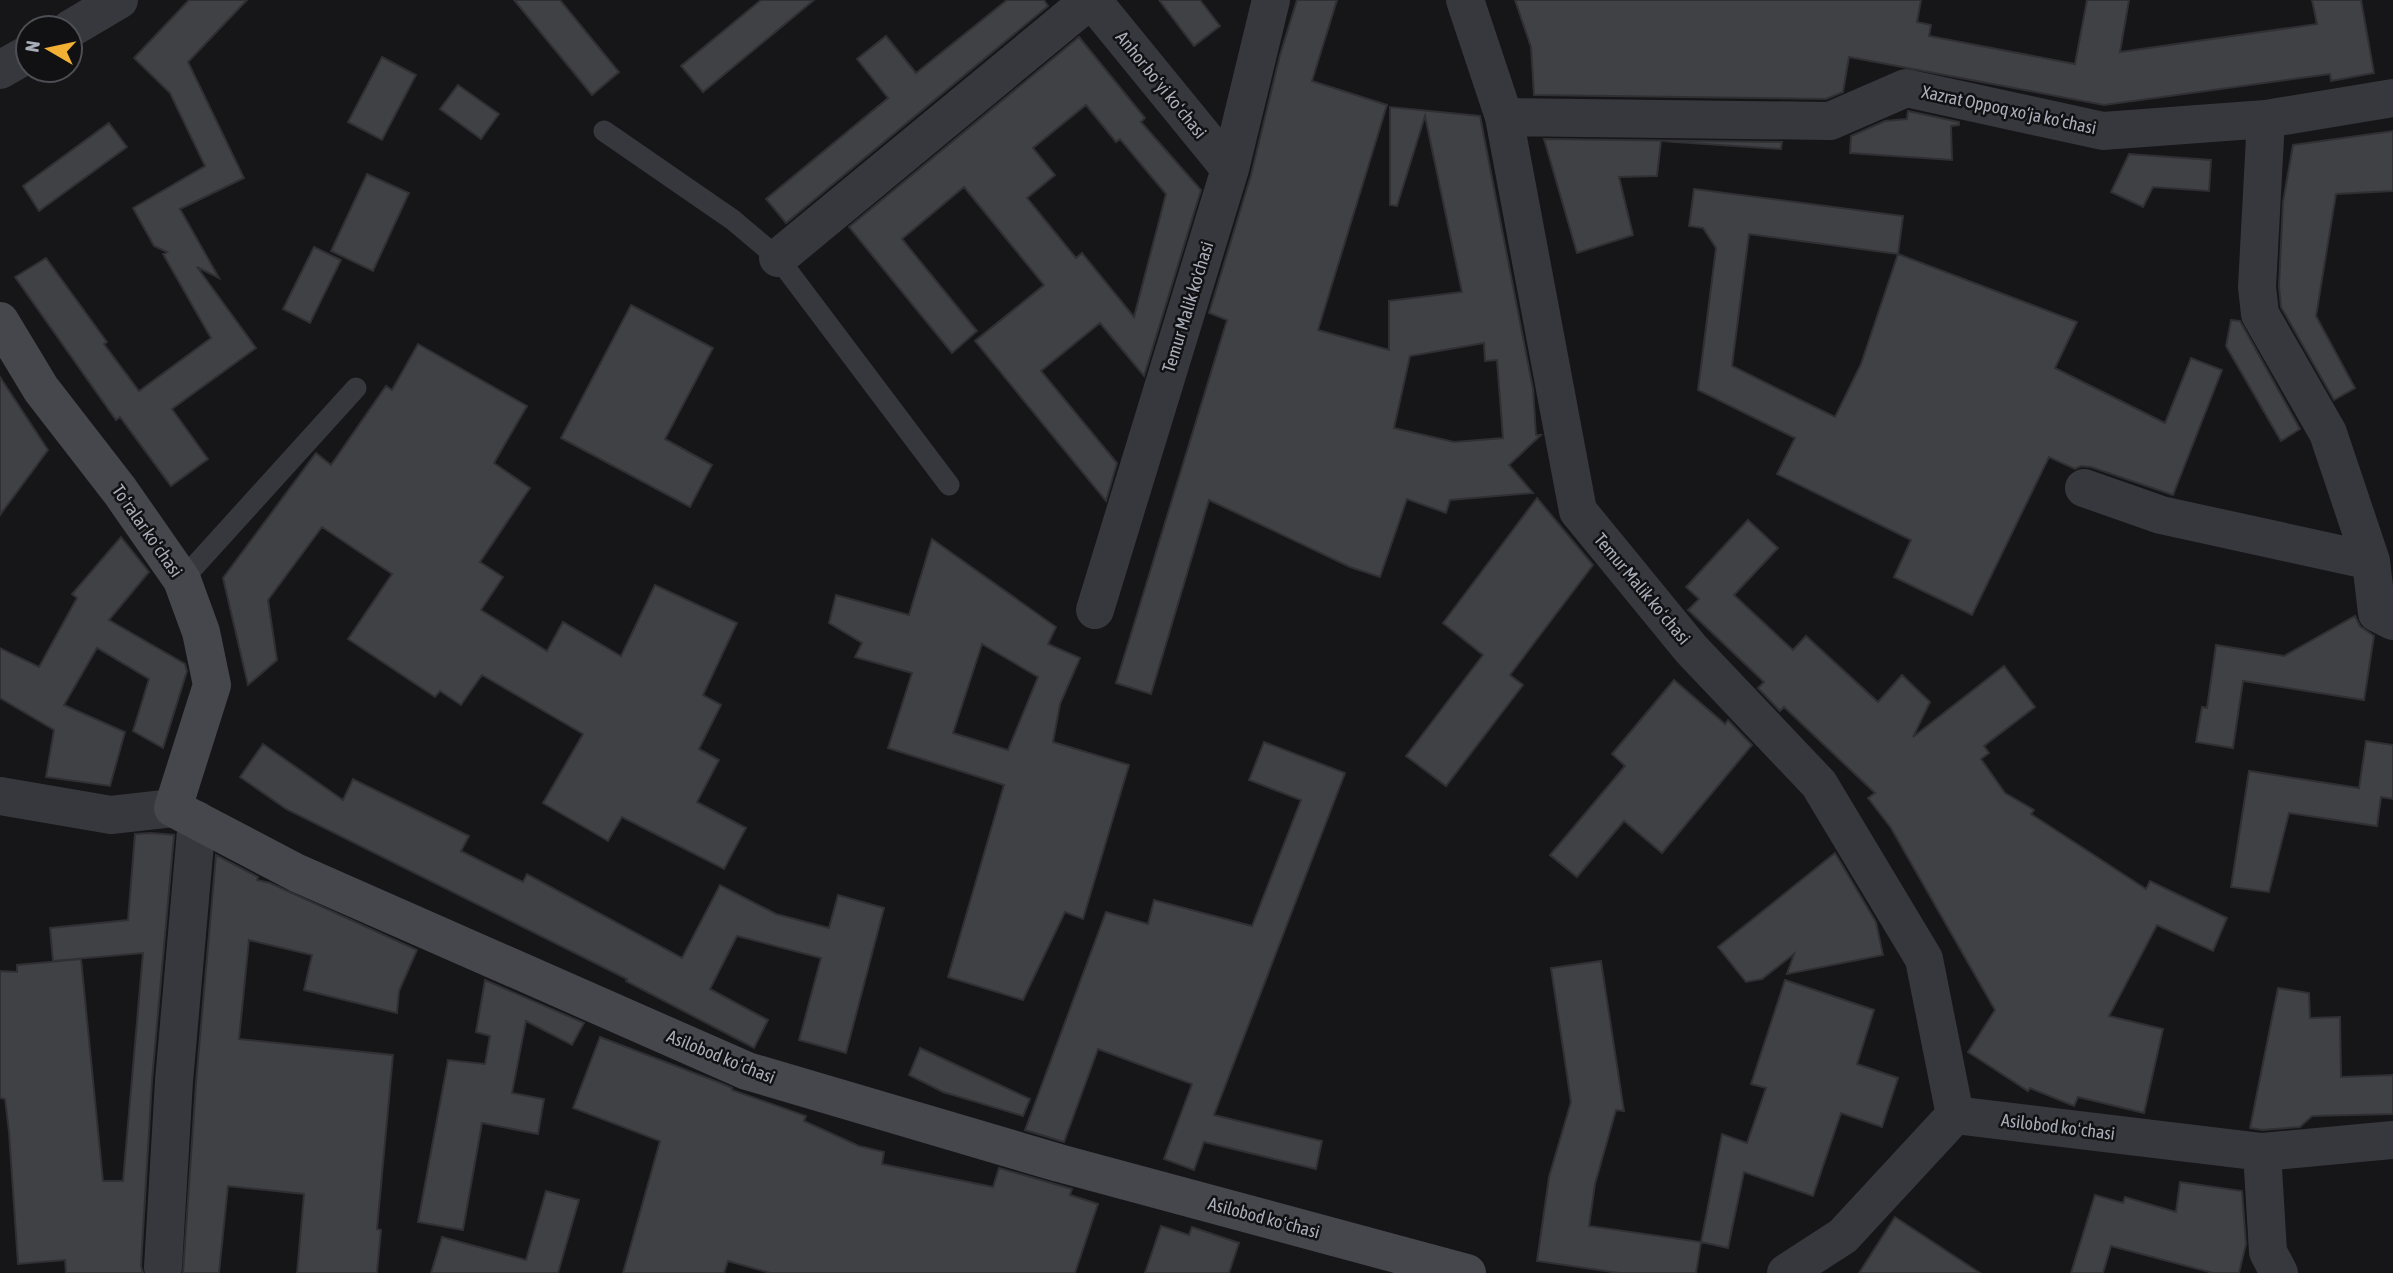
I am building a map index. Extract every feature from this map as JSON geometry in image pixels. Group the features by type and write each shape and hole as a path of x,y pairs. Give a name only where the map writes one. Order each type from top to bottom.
{"street":[{"path":"84,21 119,0"},
{"path":"778,258 1091,0"},
{"name":"Anhor boʻyi koʻchasi","path":"1091,0 1230,169"},
{"name":"Temur Malik ko'chasi","path":"1095,610 1230,169 1270,0"},
{"name":"Temur Malik koʻchasi","path":"1465,0 1504,117 1578,511 1691,649 1819,784 1924,960 1955,1115"},
{"name":"Xazrat Oppoq xo‘ja ko‘chasi","path":"1504,117 1829,121 1906,88 2103,131 2266,119 2393,98"},
{"path":"2266,119 2258,287 2260,314 2328,433 2371,561 2377,613 2393,621"},
{"name":"Toʻralar koʻchasi","path":"0,321 41,389 120,491 182,580 201,632 212,685 185,814"},
{"path":"2084,488 2161,514 2371,561"},
{"path":"0,796 111,815 185,814 176,1068 163,1267"},
{"name":"Asilobod koʻchasi","path":"185,814 297,873 747,1071 1059,1163 1467,1273"},
{"path":"1786,1273 1843,1236 1955,1115"},
{"name":"Asilobod koʻchasi","path":"1955,1115 2262,1152 2393,1140"},
{"path":"2262,1152 2268,1252 2279,1273"}],"lane":[{"path":"604,131 733,220 778,258 949,485"},
{"path":"182,580 356,388"}],"building":[{"path":"189,0 247,0 188,62 244,178 180,209 219,278 197,267 256,348 172,409 208,459 171,486 120,417 116,420 15,277 46,258 139,391 211,338 163,254 167,252 154,246 133,208 205,166 170,93 134,58"},
{"path":"514,0 560,0 619,72 592,95"},
{"path":"761,0 814,0 703,92 681,66"},
{"path":"1007,0 1044,0 1048,6 786,223 766,199 888,98 857,59 886,36 916,73"},
{"path":"1159,0 1200,0 1220,26 1194,46"},
{"path":"1297,0 1337,0 1312,81 1387,105 1318,330 1389,350 1389,301 1462,292 1425,116 1397,206 1390,205 1390,107 1480,116 1533,389 1536,435 1541,435 1509,465 1533,493 1450,500 1446,513 1407,499 1380,577 1350,567 1209,500 1151,694 1116,683 1227,320 1209,313 1251,175 1280,55","holes":["1484,343 1485,361 1497,360 1503,438 1454,442 1394,428 1410,356"]},
{"path":"1515,0 1921,0 1917,22 1931,25 1929,36 2075,64 2087,0 2129,0 2120,52 2317,24 2312,0 2361,0 2374,73 2331,81 2330,74 2104,105 1849,57 1843,92 1826,99 1534,95 1531,47"},
{"path":"1079,37 1145,118 1141,122 1201,190 1144,376 1100,323 1041,371 1117,463 1106,501 975,341 1044,285 964,187 902,239 977,331 952,353 849,227","holes":["1086,105 1116,142 1120,139 1166,194 1134,317 1082,253 1076,258 1027,198 1055,175 1033,148"]},
{"path":"382,57 416,75 382,140 348,122"},
{"path":"458,85 499,114 481,139 440,109"},
{"path":"1908,111 1959,122 1959,125 1951,126 1952,160 1850,153 1851,136 1885,121 1907,119"},
{"path":"109,123 127,147 39,211 23,186"},
{"path":"2393,131 2393,191 2336,194 2316,316 2355,388 2334,400 2281,307 2279,286 2283,202 2293,145"},
{"path":"1544,139 1782,142 1781,149 1661,141 1657,176 1619,177 1633,235 1577,253"},
{"path":"2129,154 2211,160 2209,191 2153,187 2143,207 2111,192"},
{"path":"367,174 409,193 373,271 331,251"},
{"path":"1694,189 1903,216 1898,254 2077,322 2055,368 2165,423 2191,358 2222,370 2173,495 2091,467 2081,466 2075,469 2049,457 1972,615 1894,577 1911,540 1777,474 1795,438 1698,390 1716,248 1703,228 1689,226","holes":["1749,234 1898,254 1861,364 1835,417 1732,366"]},
{"path":"314,247 341,260 310,323 283,309"},
{"path":"631,305 713,348 665,439 712,465 690,507 561,438"},
{"path":"2231,320 2240,321 2300,429 2281,441 2226,346"},
{"path":"418,344 527,406 494,463 530,488 480,562 503,577 481,610 547,651 563,622 621,656 655,585 737,623 703,695 721,705 699,749 719,760 697,802 746,828 724,869 622,817 608,841 543,803 583,734 482,675 461,705 440,691 435,697 348,639 392,574 322,527 268,600 277,660 248,685 223,578 316,453 331,465 386,386 392,390"},
{"path":"0,377 48,450 0,515"},
{"path":"1537,498 1593,565 1510,675 1523,685 1446,786 1406,756 1483,655 1443,623"},
{"path":"1748,520 1778,548 1734,595 1793,650 1806,636 1878,702 1902,675 1930,702 1913,737 2004,666 2035,707 1984,746 1989,753 1981,759 2005,793 2034,810 2031,814 2146,889 2150,881 2227,918 2213,951 2157,925 2109,1016 2163,1029 2144,1113 2078,1097 2074,1106 2030,1088 2028,1091 1968,1052 1995,1010 1891,828 1868,798 1875,793 1784,707 1780,711 1758,688 1764,682 1688,610 1699,599 1686,587"},
{"path":"121,537 149,572 109,620 185,664 187,671 163,748 133,731 149,679 97,648 64,705 125,732 110,786 46,777 54,730 0,698 0,648 39,667 77,598 72,594"},
{"path":"932,539 1056,627 1048,644 1080,658 1060,704 1053,742 1129,765 1083,919 1065,912 1023,1000 948,977 1004,785 888,748 912,673 855,657 862,643 829,623 836,595 909,615","holes":["982,644 1038,677 1008,750 953,733"]},
{"path":"2355,616 2360,626 2374,636 2364,700 2243,681 2233,748 2196,742 2202,707 2207,708 2216,645 2284,656"},
{"path":"1674,680 1725,724 1728,720 1752,745 1662,853 1624,821 1577,877 1550,855 1625,766 1612,754"},
{"path":"2366,741 2393,745 2393,799 2381,797 2377,826 2289,813 2269,892 2231,887 2249,771 2359,788"},
{"path":"1264,742 1345,773 1214,1115 1322,1141 1316,1169 1204,1142 1194,1170 1164,1159 1192,1084 1098,1049 1064,1142 1025,1130 1106,912 1148,924 1154,900 1252,926 1301,800 1249,780"},
{"path":"263,744 343,800 353,779 469,836 461,851 523,882 527,874 682,958 720,885 776,914 829,928 838,895 884,908 846,1053 799,1040 821,958 737,936 710,989 768,1020 754,1048 626,981 627,979 286,809 240,777"},
{"path":"135,834 174,835 152,1080 141,1266 143,1273 66,1273 65,1260 18,1264 9,1132 5,1099 0,1098 0,971 17,972 17,965 81,959 103,1181 123,1181 143,953 53,961 50,928 128,920"},
{"path":"1835,853 1876,922 1883,955 1787,974 1794,954 1762,979 1746,982 1718,947"},
{"path":"216,855 258,877 257,880 270,883 417,950 399,991 397,1013 304,990 312,955 249,940 239,1039 393,1055 377,1229 381,1230 377,1273 297,1273 304,1194 228,1186 219,1273 183,1273"},
{"path":"1601,961 1624,1111 1616,1110 1595,1184 1589,1226 1701,1242 1696,1273 1619,1273 1537,1261 1549,1177 1571,1102 1551,968"},
{"path":"485,980 584,1023 572,1045 526,1021 512,1093 544,1099 538,1134 482,1123 463,1230 418,1222 448,1060 485,1064 490,1036 476,1032"},
{"path":"1785,980 1874,1010 1857,1064 1898,1078 1882,1127 1841,1113 1813,1196 1744,1172 1728,1248 1701,1242 1722,1134 1747,1143 1766,1088 1751,1084"},
{"path":"2278,988 2309,993 2310,1018 2340,1017 2341,1077 2393,1075 2393,1114 2312,1116 2300,1127 2262,1130 2250,1128"},
{"path":"600,1037 723,1084 732,1090 806,1116 804,1121 859,1146 884,1152 882,1164 993,1187 999,1168 1072,1189 1070,1195 1098,1204 1075,1273 770,1273 728,1261 724,1273 623,1273 660,1141 573,1108"},
{"path":"920,1048 1030,1099 1023,1116 943,1092 909,1075"},
{"path":"2180,1182 2242,1191 2246,1244 2239,1273 2213,1273 2111,1246 2103,1273 2071,1273 2095,1195 2123,1203 2125,1197 2176,1212"},
{"path":"546,1191 579,1200 558,1273 431,1273 442,1237 526,1260"},
{"path":"1895,1217 1980,1273 1859,1273"},
{"path":"1161,1226 1189,1235 1192,1227 1239,1243 1229,1273 1145,1273"}]}
